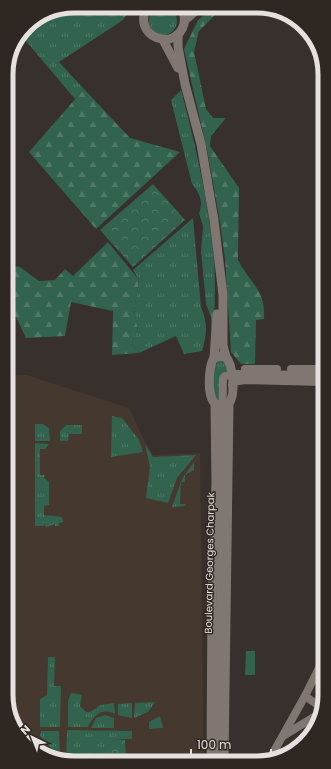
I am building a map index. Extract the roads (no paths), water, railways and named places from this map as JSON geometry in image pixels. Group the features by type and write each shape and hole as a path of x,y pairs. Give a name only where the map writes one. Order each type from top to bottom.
{"main road":[{"path":"144,13 143,20 145,28 156,38 163,40 178,34 183,28 185,20 184,13"},
{"path":"185,20 193,13"},
{"path":"178,34 178,47 185,84 201,144 214,220 220,269 223,295 223,345 226,357 230,363 232,376 232,396 222,404 210,397 210,367 214,358 220,269"},
{"path":"163,40 170,49 185,84"},
{"path":"214,358 220,356 226,357"},
{"name":"Boulevard Georges Charpak","path":"211,756 212,597 216,484 222,404"},
{"name":"Boulevard Georges Charpak","path":"222,404 224,756"}],"street":[{"path":"232,376 318,369"},
{"path":"232,376 318,375"},
{"path":"232,376 233,382 245,380 318,382"},
{"name":"Boulevard Georges Charpak","path":"218,756 222,404"},
{"path":"273,754 318,670"},
{"path":"305,696 317,705"},
{"path":"283,736 313,718"},
{"path":"291,722 298,727"}]}
